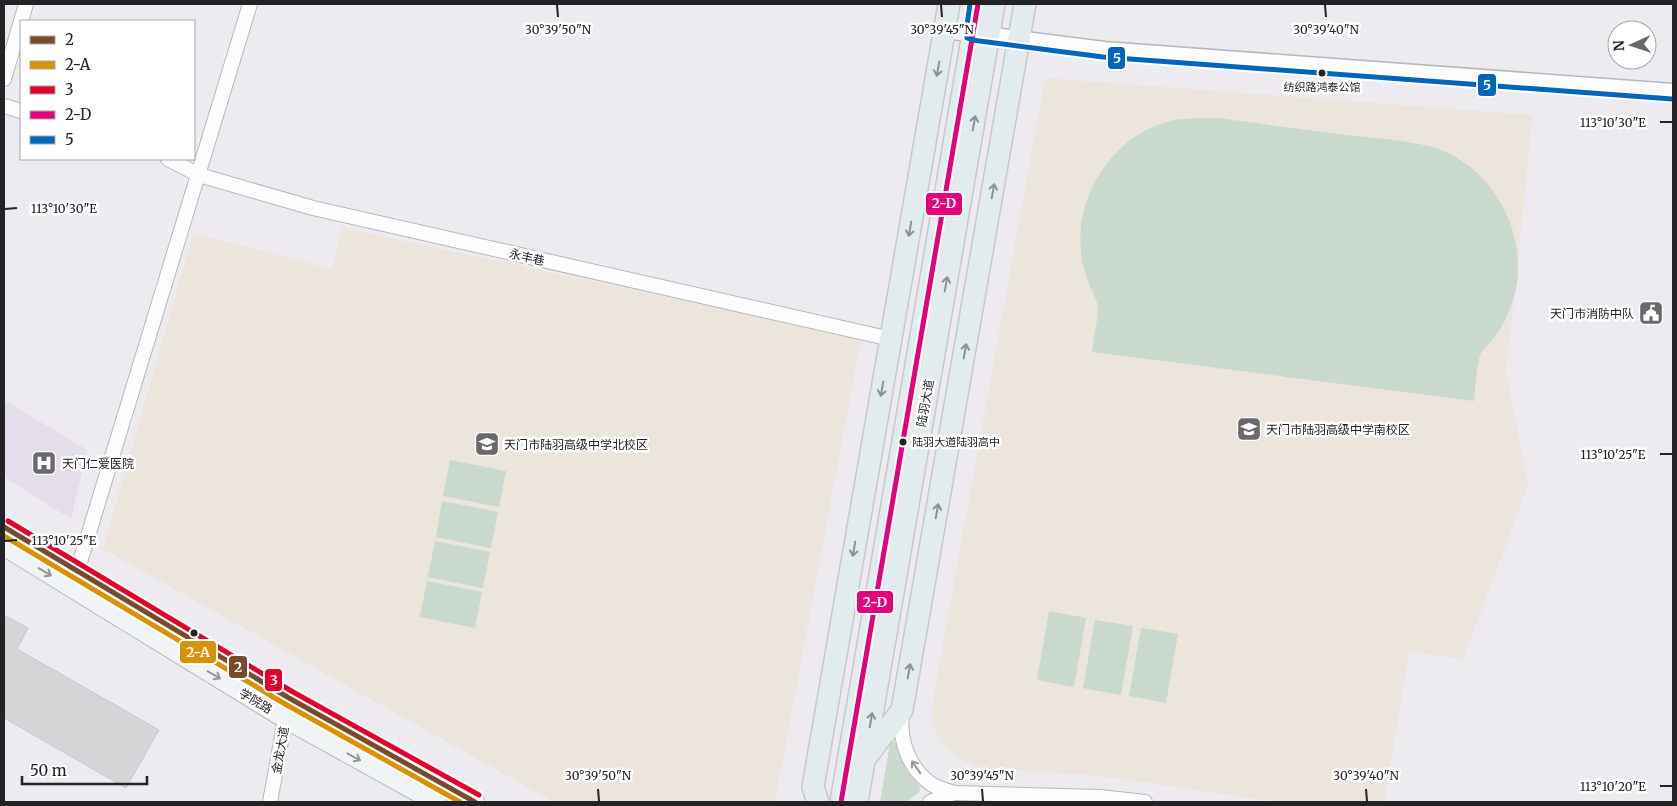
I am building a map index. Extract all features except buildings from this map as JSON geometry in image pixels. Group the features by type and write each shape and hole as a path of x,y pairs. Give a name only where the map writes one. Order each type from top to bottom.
{"main road":[{"path":"818,802 813,787 949,4"},
{"name":"陆羽大道","path":"857,802 981,34 978,4"},
{"name":"陆羽大道","path":"841,802 981,34 994,4"},
{"path":"864,759 902,710 1025,4"},
{"name":"学院路","path":"4,527 289,698 475,802"},
{"name":"学院路","path":"4,546 286,719 436,802"}],"street":[{"path":"21,20 26,4"},
{"path":"77,572 200,175 250,4"},
{"path":"4,79 20,24"},
{"path":"944,30 1104,50 1673,92"},
{"path":"4,106 20,111"},
{"name":"永丰巷","path":"170,160 200,175 313,208 891,339"},
{"name":"金龙大道","path":"270,802 289,698"},
{"path":"902,710 902,737 907,753 915,767 927,781 941,789 955,793 1100,797 1145,802"},
{"path":"930,802 955,793"}],"shaded area":[{"name":"天门市陆羽高级中学南校区","path":"1045,78 1533,115 1506,372 1528,485 1463,660 1409,651 1384,802 1277,802 1088,775 985,769 961,759 942,745 931,719 933,699"},
{"name":"天门市陆羽高级中学北校区","path":"343,228 861,339 775,802 554,802 103,549 193,234 332,269"},
{"name":"天门仁爱医院","path":"4,400 87,450 71,519 4,477"}],"green space":[{"path":"1218,118 1421,144 1452,155 1470,167 1486,182 1499,200 1509,219 1518,261 1517,283 1514,298 1505,319 1494,338 1481,353 1476,376 1474,401 1092,352 1098,307 1083,266 1081,252 1084,210 1091,190 1101,172 1114,155 1130,141 1147,130 1167,122"},
{"path":"450,460 506,471 499,507 443,496"},
{"path":"442,501 498,512 491,548 436,537"},
{"path":"435,541 490,552 483,588 428,577"},
{"path":"427,581 482,592 475,628 420,617"},
{"path":"1049,611 1086,618 1074,687 1037,680"},
{"path":"1095,620 1133,626 1121,695 1083,688"},
{"path":"1141,628 1178,634 1166,703 1129,696"},
{"path":"892,741 895,742 906,770 920,787 920,791 907,802 880,802"}],"transit line":[{"name":"5","path":"970,4 966,32 967,38 972,40 1103,57 1672,99"},
{"name":"2-D","path":"841,802 978,4"},
{"name":"3","path":"8,521 293,692 479,795"},
{"name":"2","path":"4,527 289,698 475,802"},
{"name":"2-A","path":"4,536 285,704 460,802"}],"place":[{"name":"纺织路鸿泰公馆","path":"1322,73"},
{"name":"天门市消防中队","path":"1651,313"},
{"name":"天门市陆羽高级中学南校区","path":"1249,429"},
{"name":"陆羽大道陆羽高中","path":"903,442"},
{"name":"天门市陆羽高级中学北校区","path":"487,444"},
{"name":"天门仁爱医院","path":"44,463"}]}
